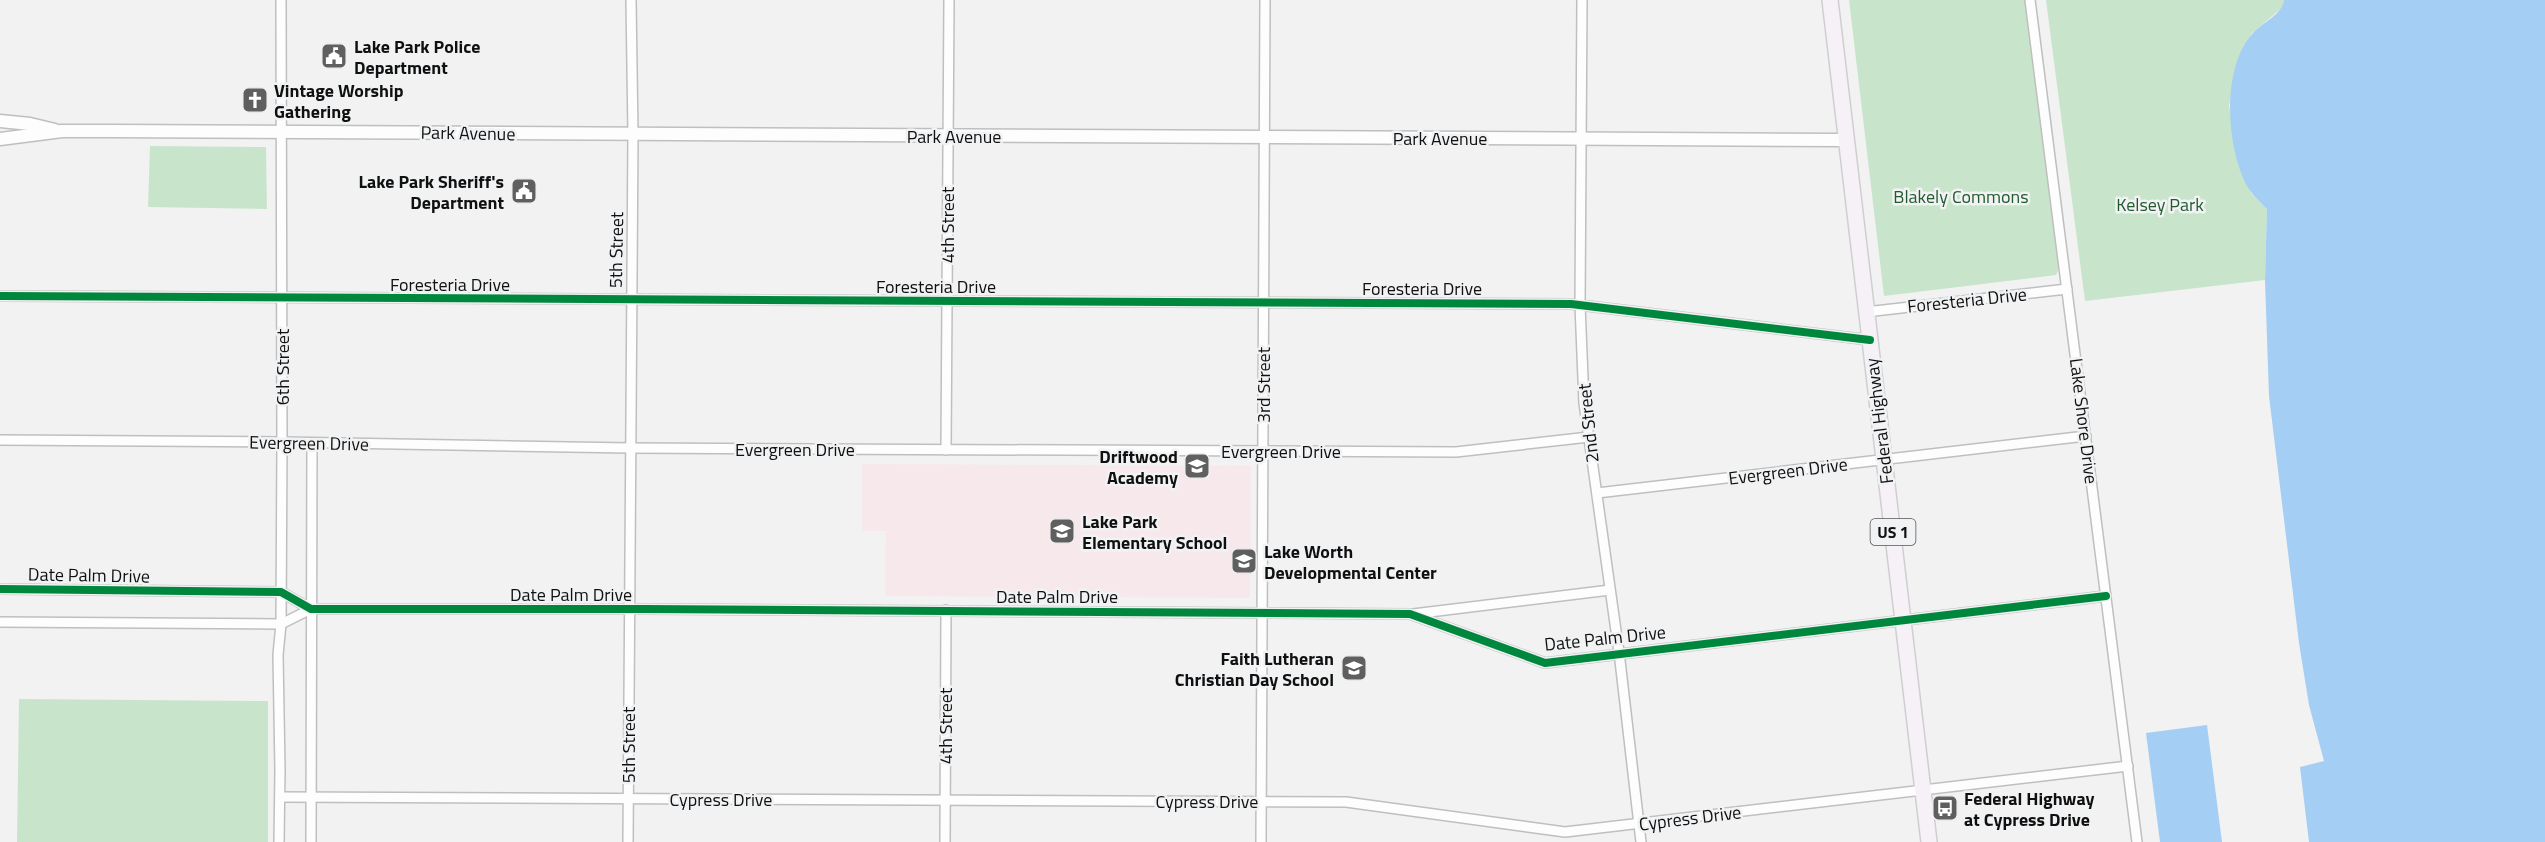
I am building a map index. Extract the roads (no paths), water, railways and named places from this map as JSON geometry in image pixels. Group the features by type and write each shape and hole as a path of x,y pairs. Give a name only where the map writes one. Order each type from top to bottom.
{"main road":[{"name":"Federal Highway","path":"1830,0 1929,842"}],"street":[{"name":"6th Street","path":"279,842 278,655 281,624 282,442 281,0"},
{"name":"5th Street","path":"628,842 630,299 633,134 631,0"},
{"name":"4th Street","path":"946,450 949,0"},
{"name":"3rd Street","path":"1261,842 1265,0"},
{"name":"2nd Street","path":"1582,0 1580,305 1584,403 1619,652 1641,842"},
{"name":"Lake Shore Drive","path":"2030,0 2137,842"},
{"name":"Park Avenue","path":"0,122 30,124 62,131"},
{"name":"Park Avenue","path":"0,139 62,131 282,131 1846,140"},
{"name":"Foresteria Drive","path":"1866,312 2067,289"},
{"name":"Foresteria Drive","path":"0,296 1580,305 1870,340"},
{"name":"Evergreen Drive","path":"0,440 630,448 1456,452 1589,436"},
{"name":"Evergreen Drive","path":"1597,493 2086,436"},
{"path":"311,842 312,443"},
{"name":"Date Palm Drive","path":"0,589 281,592 311,609"},
{"name":"Date Palm Drive","path":"0,622 281,624 311,609 946,610 1410,614 1610,590"},
{"name":"Date Palm Drive","path":"1410,614 1545,663 1619,652 2106,596"},
{"name":"4th Street","path":"945,842 946,610"},
{"name":"Cypress Drive","path":"280,797 1346,802 1564,832 2128,766"}],"water":[{"path":"2284,0 2545,0 2545,842 2309,842 2300,767 2324,761 2309,705 2299,643 2269,396 2265,280 2267,209 2248,188 2238,164 2233,145 2230,104 2236,65 2243,47 2257,29 2280,10"},
{"path":"2207,725 2222,842 2160,842 2146,733"}],"place":[{"name":"Lake Park Police Department","path":"334,56"},
{"name":"Vintage Worship Gathering","path":"255,100"},
{"name":"Lake Park Sheriff's Department","path":"524,191"},
{"name":"Driftwood Academy","path":"1197,466"},
{"name":"Lake Park Elementary School","path":"1062,531"},
{"name":"Lake Worth Developmental Center","path":"1244,561"},
{"name":"Faith Lutheran Christian Day School","path":"1354,668"},
{"name":"Federal Highway at Cypress Drive","path":"1945,808"}],"park label":[{"name":"Blakely Commons","path":"1961,196"},
{"name":"Kelsey Park","path":"2160,204"}]}
